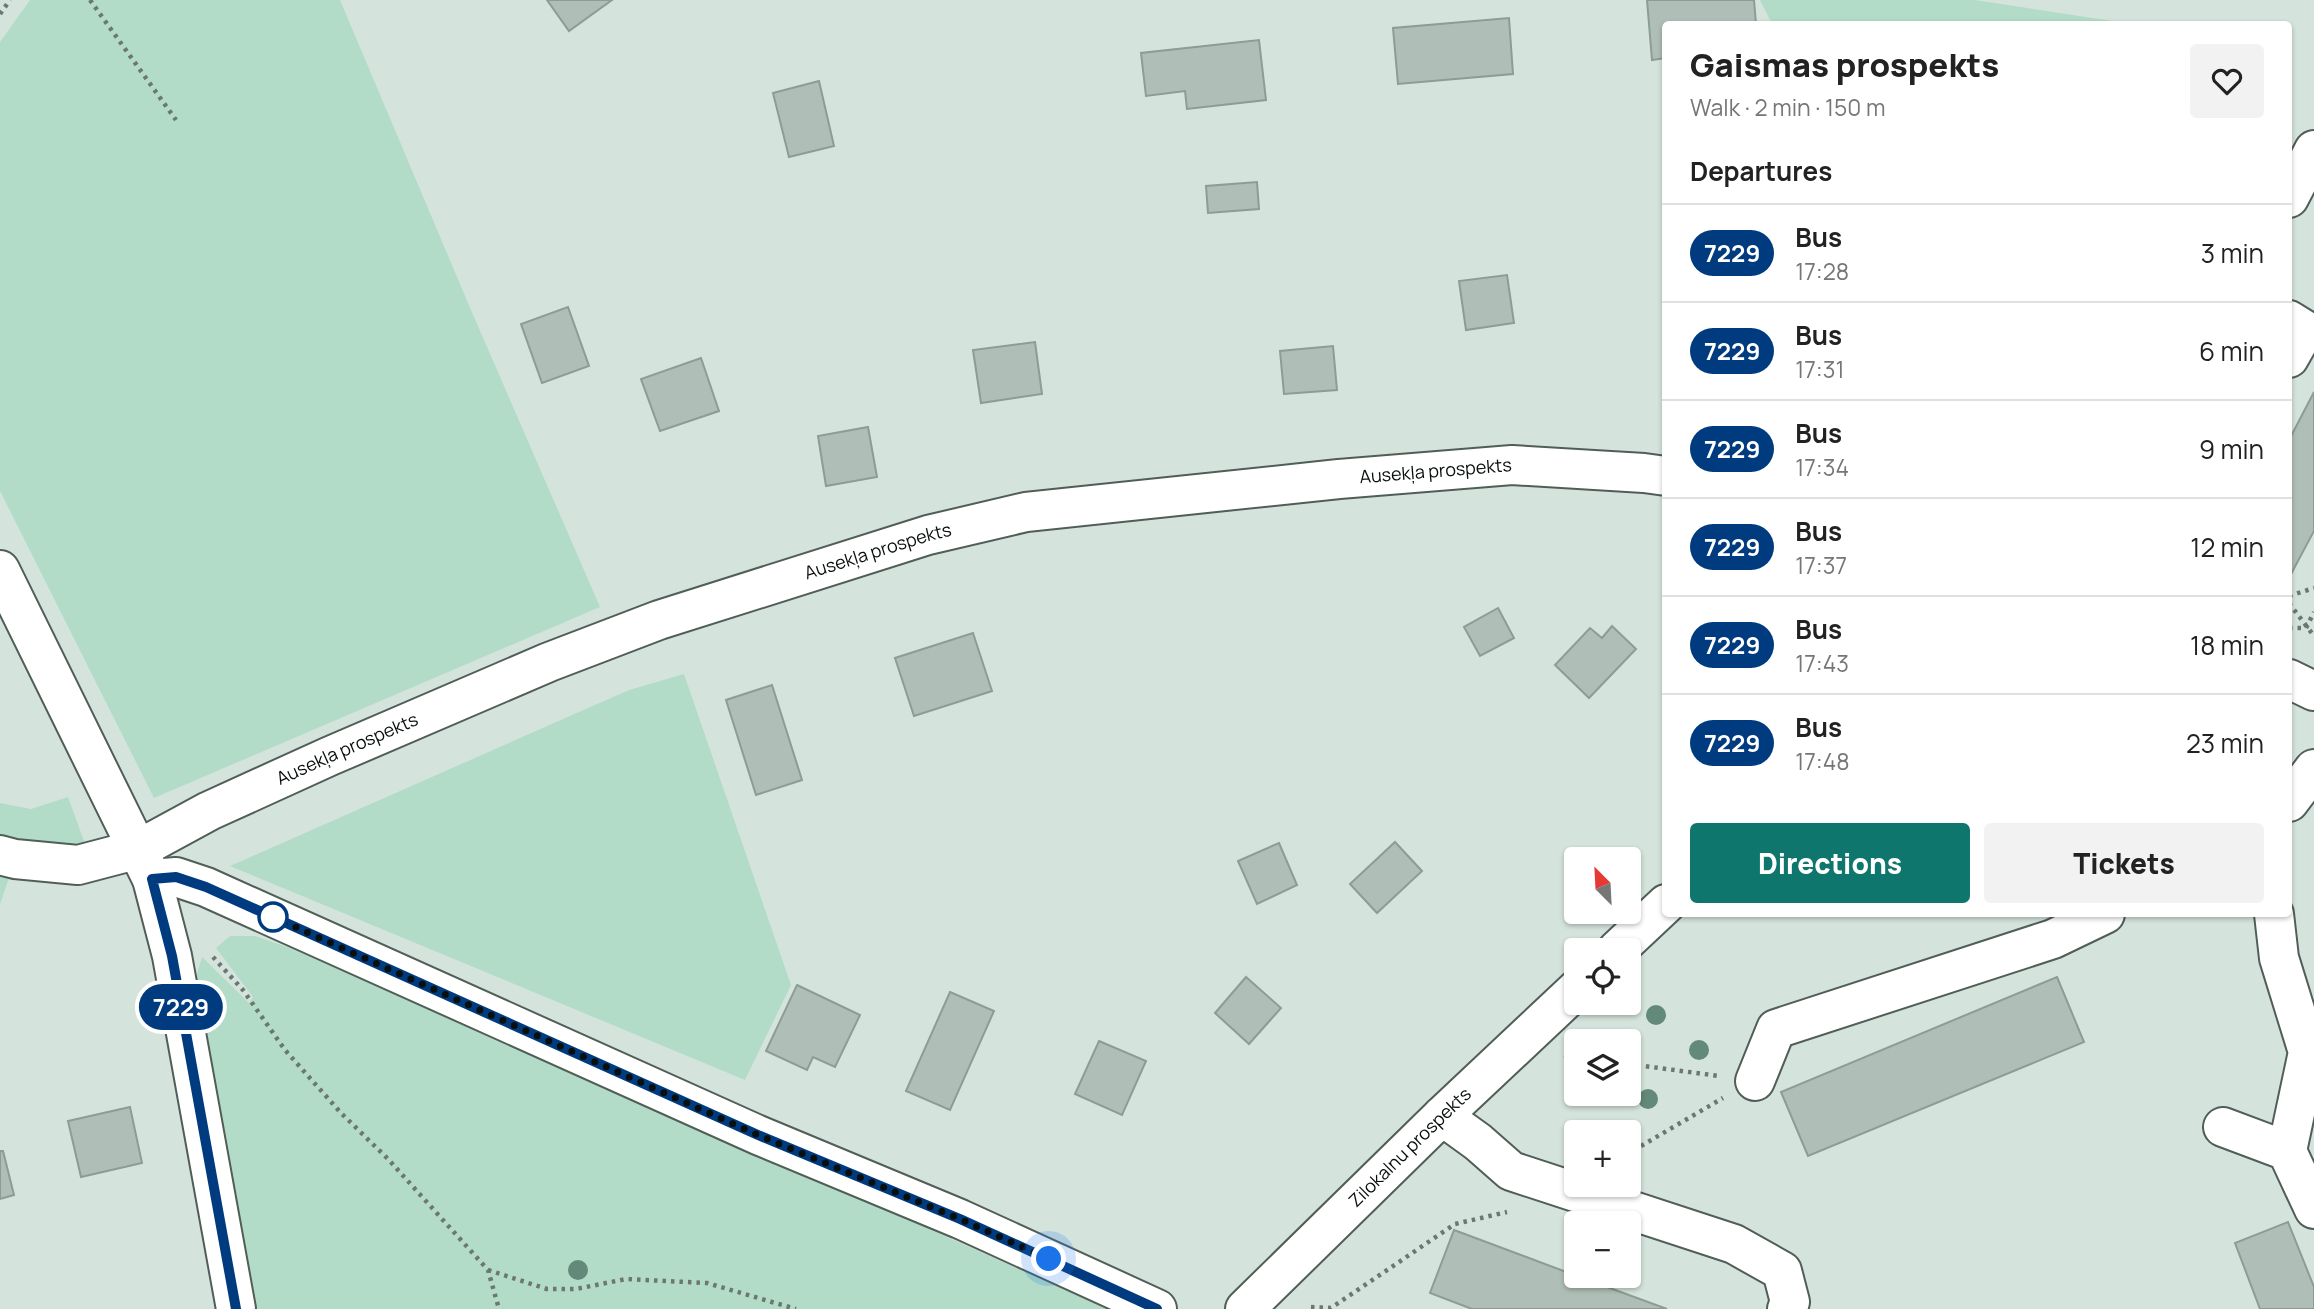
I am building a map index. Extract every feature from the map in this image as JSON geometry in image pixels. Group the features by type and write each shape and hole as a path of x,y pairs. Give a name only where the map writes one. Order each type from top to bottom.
{"street":[{"path":"2292,192 2314,150"},
{"path":"2292,322 2305,330 2292,353"},
{"name":"Ausekļa prospekts","path":"145,864 209,811 549,662 659,620 928,534 1026,512 1430,471 1512,465 1662,475"},
{"path":"0,570 145,864 172,956 236,1309"},
{"path":"2292,680 2314,691"},
{"path":"2292,798 2314,769"},
{"path":"0,855 78,865 145,864 206,887 758,1135 960,1219 1157,1309"},
{"path":"1630,938 1662,908"},
{"path":"1755,1080 1776,1029 2053,939 2099,917"},
{"path":"2274,917 2279,958 2308,1052 2287,1150 2314,1209"},
{"name":"Zilokalnu prospekts","path":"1245,1309 1441,1116 1564,1001"},
{"path":"1441,1116 1478,1142 1511,1171 1734,1244 1782,1270 1790,1302 1787,1309"},
{"path":"2223,1127 2287,1150"}],"path":[{"path":"0,14 10,0"},
{"path":"90,0 176,120"},
{"path":"2292,595 2314,588"},
{"path":"2292,607 2314,636"},
{"path":"2306,628 2314,612"},
{"path":"2292,628 2306,628"},
{"path":"210,954 243,990 285,1050 488,1270 499,1309"},
{"path":"1641,1066 1755,1080"},
{"path":"1641,1148 1755,1080"},
{"path":"1311,1307 1331,1308 1455,1224 1514,1210"},
{"path":"488,1270 547,1289 576,1289 626,1279 707,1283 796,1309"}],"green space":[{"path":"30,0 340,0 600,607 154,798 0,491 0,42"},
{"path":"1760,0 1975,0 2112,21 1770,21"},
{"path":"684,674 791,985 745,1080 230,866 629,690"},
{"path":"68,797 93,866 10,875 0,904 0,803 31,809"},
{"path":"230,936 255,936 290,948 1108,1309 251,1309 193,987 202,957 249,1003 253,997 216,948"}],"building":[{"path":"547,0 612,0 569,31"},
{"path":"1647,0 1754,0 1756,21 1662,21 1662,59 1652,60"},
{"path":"1509,18 1513,74 1398,84 1393,28"},
{"path":"1259,40 1266,100 1187,109 1185,91 1146,96 1141,53"},
{"path":"819,81 834,146 789,157 773,93"},
{"path":"1257,182 1259,209 1208,213 1206,186"},
{"path":"1507,275 1514,323 1466,330 1459,281"},
{"path":"568,307 589,366 542,383 521,324"},
{"path":"1035,342 1042,394 981,403 973,350"},
{"path":"1333,346 1337,390 1284,394 1280,351"},
{"path":"701,358 719,411 660,431 641,379"},
{"path":"2314,392 2314,531 2292,572 2292,434"},
{"path":"868,427 877,477 826,486 818,436"},
{"path":"1498,608 1514,638 1480,656 1464,627"},
{"path":"1612,626 1636,649 1589,698 1555,665 1590,628 1602,638"},
{"path":"973,633 992,691 914,716 895,658"},
{"path":"772,685 802,780 756,795 726,700"},
{"path":"1395,842 1422,871 1377,913 1350,884"},
{"path":"1279,843 1297,885 1257,904 1238,861"},
{"path":"1246,977 1281,1008 1249,1044 1215,1013"},
{"path":"2057,977 2084,1042 1808,1156 1781,1092"},
{"path":"797,985 860,1015 835,1067 813,1057 807,1070 766,1051"},
{"path":"950,992 994,1011 950,1110 906,1091"},
{"path":"1099,1041 1146,1061 1122,1115 1075,1094"},
{"path":"130,1107 142,1163 81,1177 68,1121"},
{"path":"0,1151 3,1151 14,1195 0,1199"},
{"path":"2288,1222 2314,1287 2314,1309 2260,1309 2235,1243"},
{"path":"1454,1230 1564,1271 1564,1288 1610,1288 1667,1309 1472,1309 1430,1293"}],"bus line":[{"name":"7229","path":"236,1309 172,956 152,879 176,877 206,887 758,1135 960,1219 1157,1309"}],"route":[{"path":"273,917 758,1135 1049,1259"}]}
